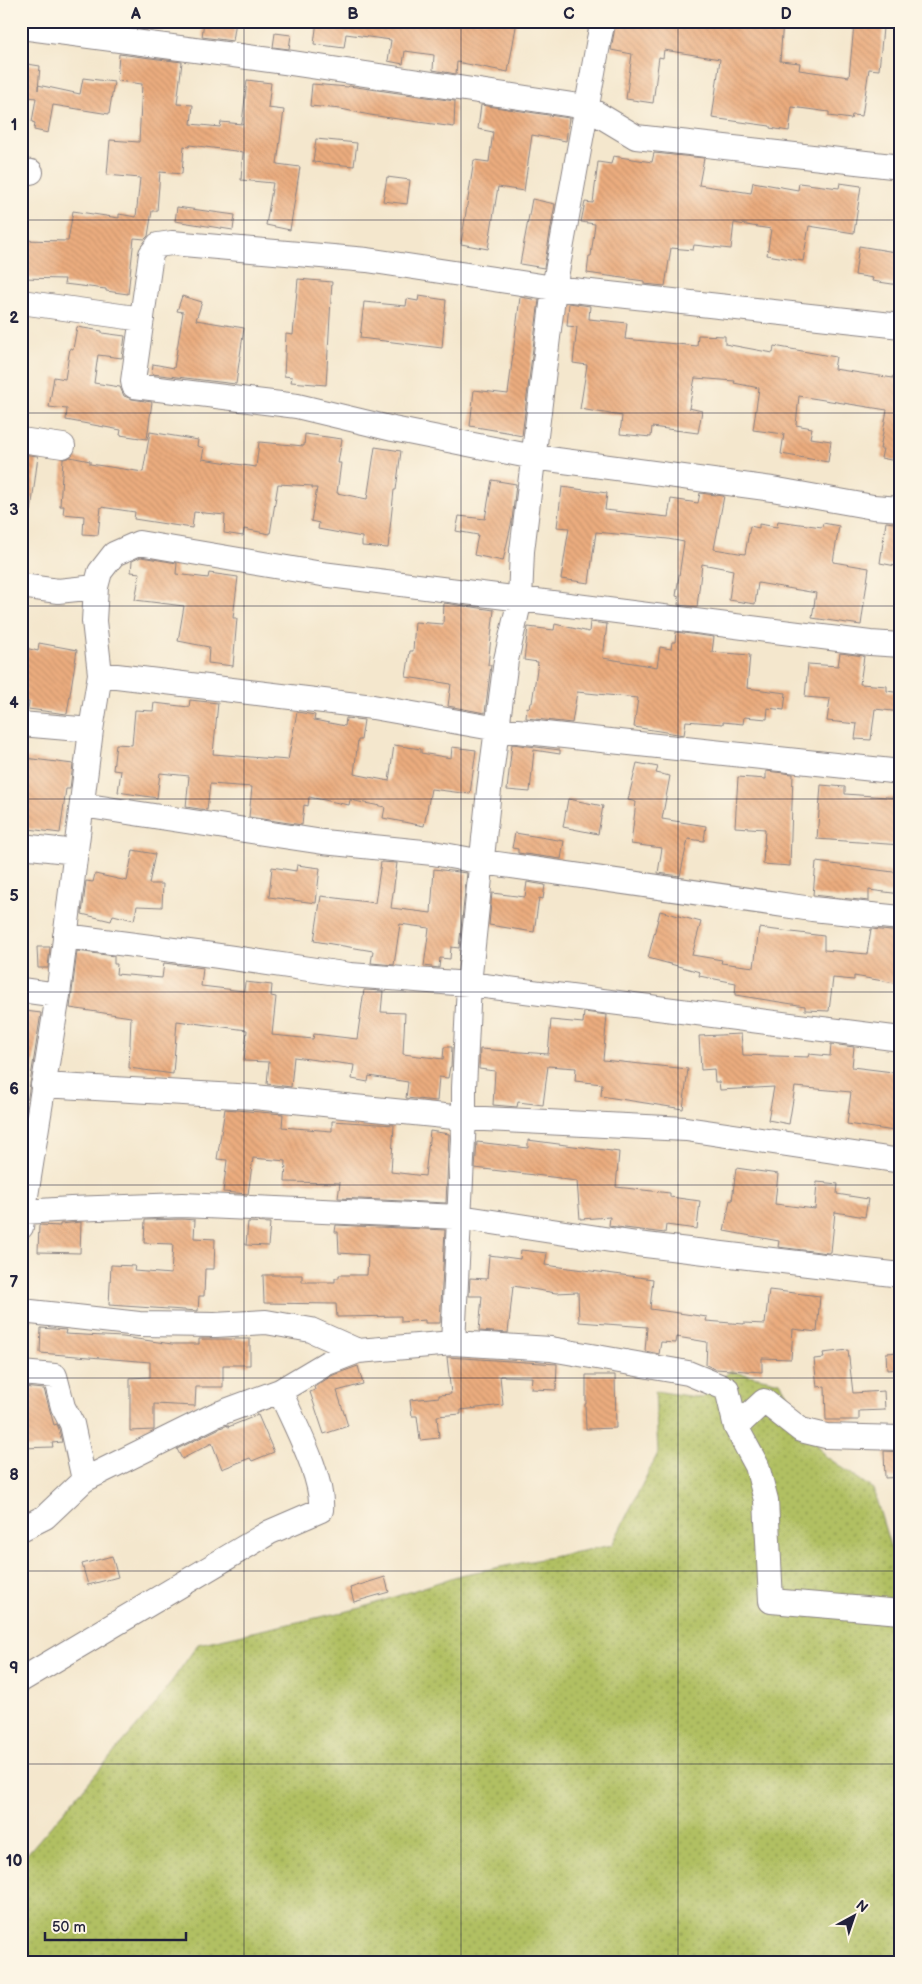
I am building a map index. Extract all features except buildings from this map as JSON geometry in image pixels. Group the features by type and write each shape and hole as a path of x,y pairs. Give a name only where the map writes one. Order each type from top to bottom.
{"street":[{"path":"453,1343 469,984 489,790 506,660 520,599 522,551 554,288 586,106 604,21"},
{"path":"21,27 285,62 586,106 636,136 901,167"},
{"path":"901,326 554,288 368,260 172,243 158,244 151,254 134,386 297,406 392,429 534,457 772,489 873,507 901,508"},
{"path":"21,302 142,320"},
{"path":"21,440 63,446"},
{"path":"901,645 870,643 322,574 139,543 114,554 100,572 96,587 94,620 100,674 91,730 58,995 43,1085 28,1134 23,1220 71,1209 182,1205 460,1217 637,1244 901,1275"},
{"path":"21,586 58,590 96,587"},
{"path":"100,674 373,707 498,729 901,772"},
{"path":"21,724 91,730"},
{"path":"82,805 305,839 433,853 483,862 812,909 901,918"},
{"path":"21,846 76,852"},
{"path":"65,936 350,975 469,984 729,1015 901,1039"},
{"path":"21,990 58,995"},
{"path":"43,1085 254,1097 464,1118 686,1129 901,1161"},
{"path":"21,1302 21,1316"},
{"path":"22,1311 139,1324 215,1326 266,1322 311,1330 358,1350"},
{"path":"21,1529 45,1517 84,1480 215,1416 280,1391 327,1363 358,1350 453,1343 551,1349 688,1373 727,1389 736,1427 757,1466 766,1500 770,1601 901,1612"},
{"path":"21,1373 55,1376 63,1406 72,1424 84,1480"},
{"path":"21,1680 270,1532 321,1510 322,1499 318,1482 280,1391"},
{"path":"736,1427 764,1401 801,1430 826,1436 901,1438"},
{"path":"21,1513 45,1517"}],"green space":[{"path":"730,1371 780,1382 824,1455 873,1489 891,1549 901,1552 901,1963 21,1963 21,1861 155,1705 198,1644 361,1608 460,1575 612,1545 658,1453 655,1391 702,1398"}]}
